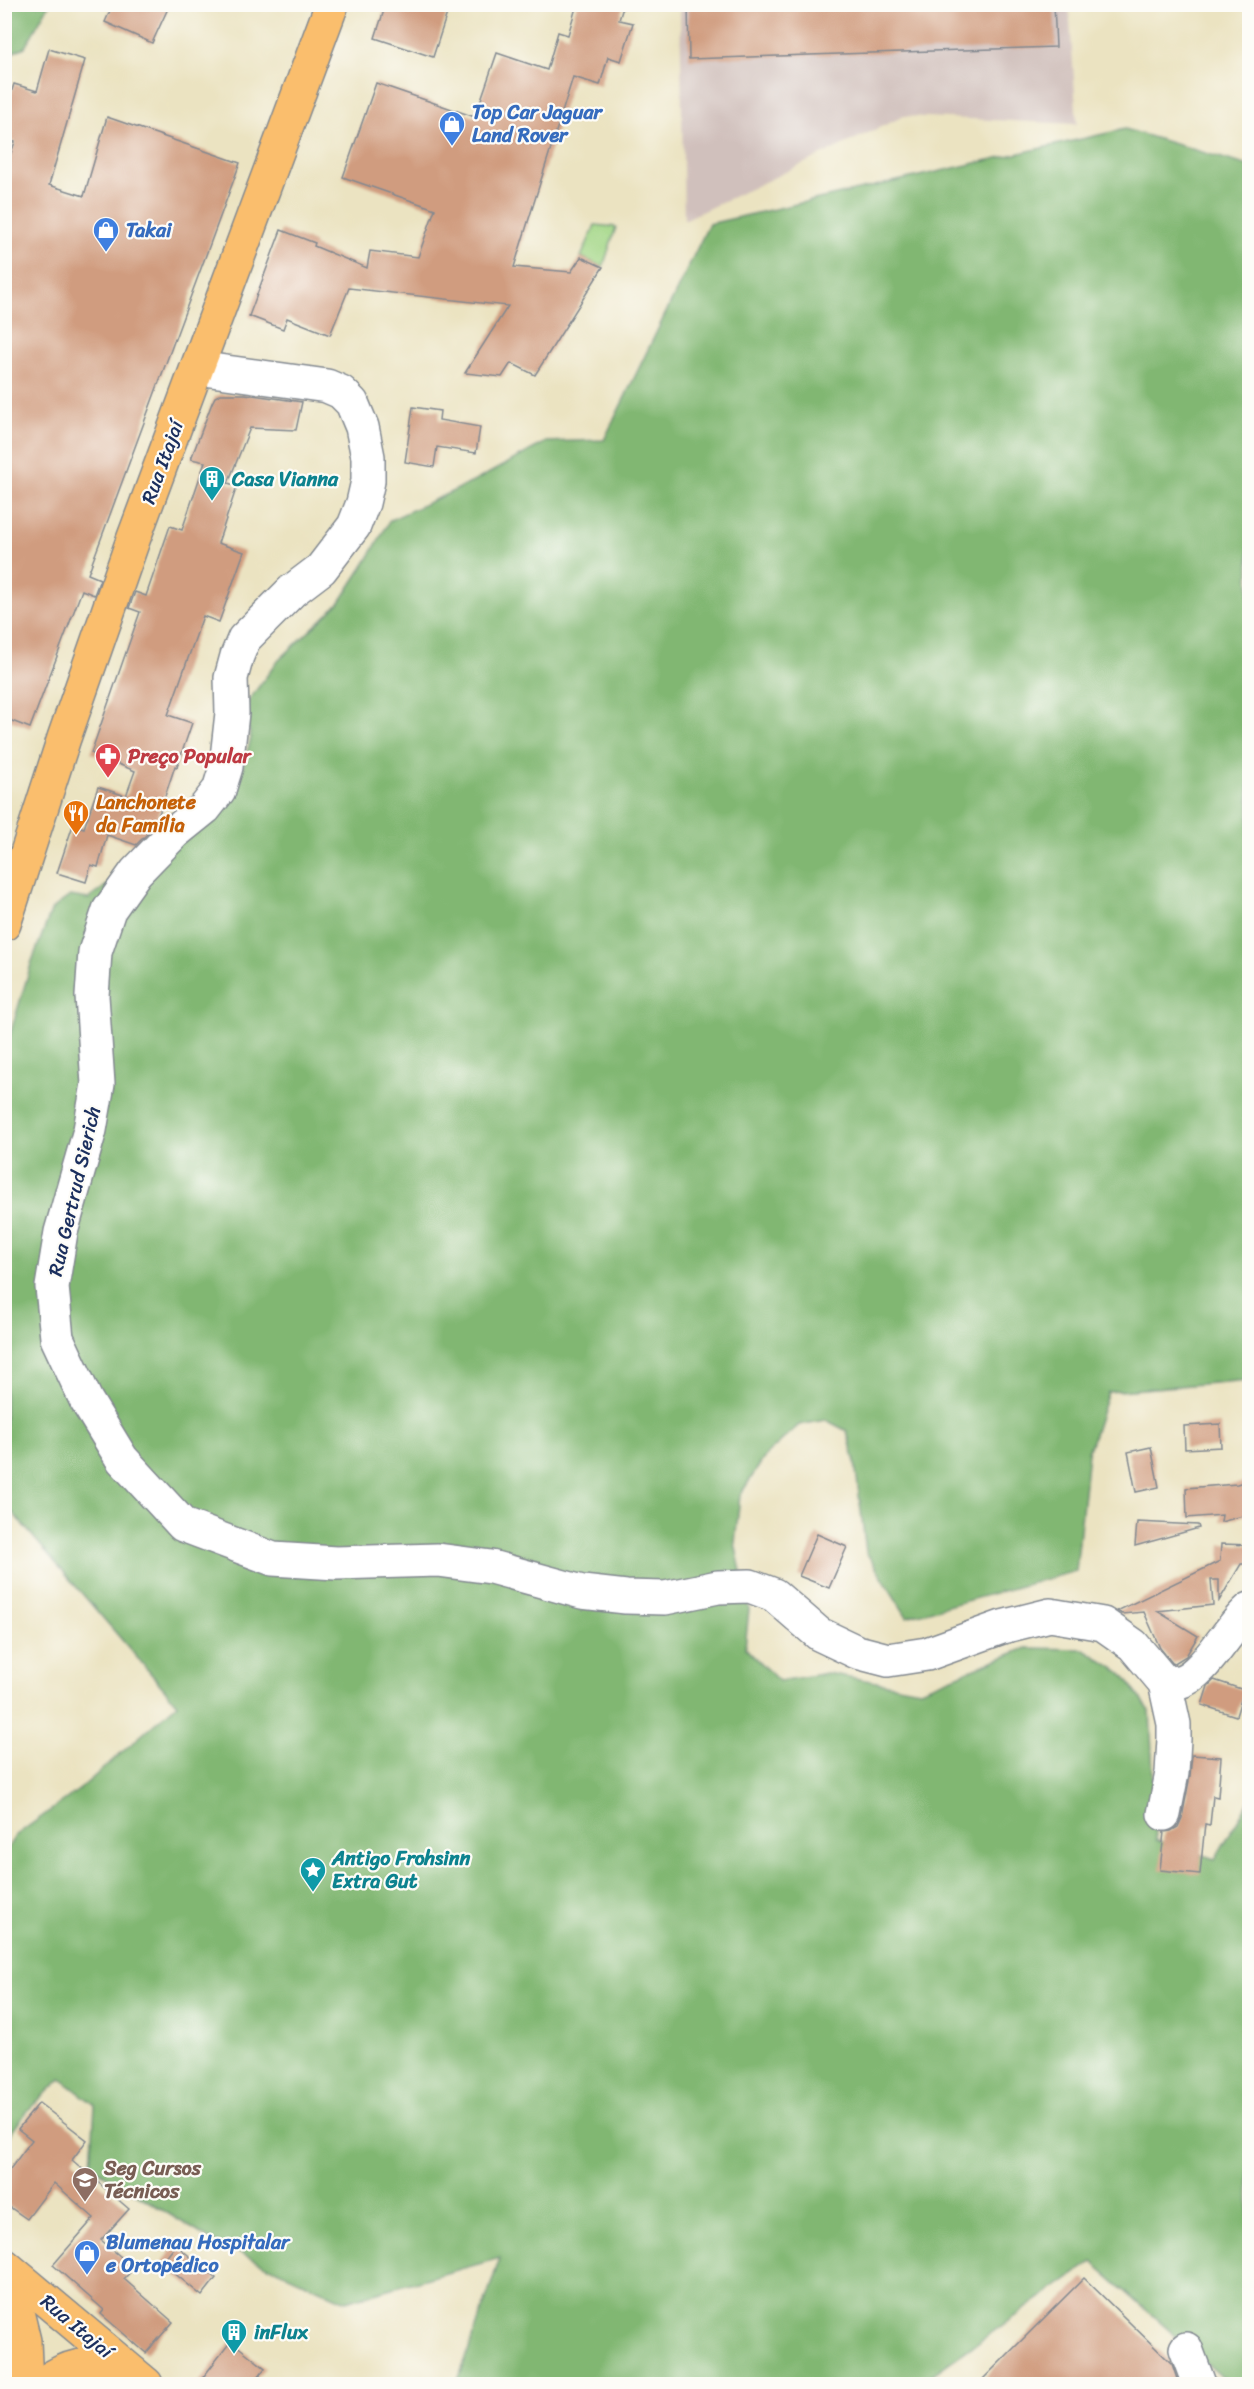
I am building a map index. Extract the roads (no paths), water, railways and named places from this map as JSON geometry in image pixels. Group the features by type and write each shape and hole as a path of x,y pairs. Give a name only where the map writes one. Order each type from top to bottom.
{"main road":[{"name":"Rua Itajaí","path":"4,924 64,738 133,540 332,4"},
{"name":"Rua Itajaí","path":"5,2266 146,2385"},
{"path":"5,2266 24,2341 26,2385"},
{"path":"42,2385 62,2370 88,2362 121,2364"}],"street":[{"name":"Rua Gertrud Sierich","path":"197,368 327,386 341,392 352,403 362,427 368,457 368,481 354,526 321,569 292,591 244,639 231,678 232,713 228,756 219,790 205,808 174,833 136,872 109,910 95,951 92,996 98,1084 90,1130 61,1232 52,1287 57,1338 86,1400 122,1459 183,1525 273,1560 336,1563 438,1560 490,1567 582,1592 626,1597 665,1598 718,1587 750,1586 774,1594 819,1634 857,1652 888,1660 927,1654 1002,1627 1050,1615 1103,1624 1133,1645 1164,1683 1174,1724 1172,1773 1164,1814"},
{"path":"1164,1683 1179,1682 1191,1676 1218,1648 1237,1620 1250,1609"},
{"path":"1186,2349 1199,2385"}],"place":[{"name":"Top Car Jaguar Land Rover","path":"452,147"},
{"name":"Takai","path":"106,253"},
{"name":"Casa Vianna","path":"212,502"},
{"name":"Preço Popular","path":"108,779"},
{"name":"Lanchonete da Família","path":"76,836"},
{"name":"Antigo Frohsinn Extra Gut","path":"313,1893"},
{"name":"Seg Cursos Técnicos","path":"85,2203"},
{"name":"Blumenau Hospitalar e Ortopédico","path":"87,2276"},
{"name":"inFlux","path":"234,2355"}]}
